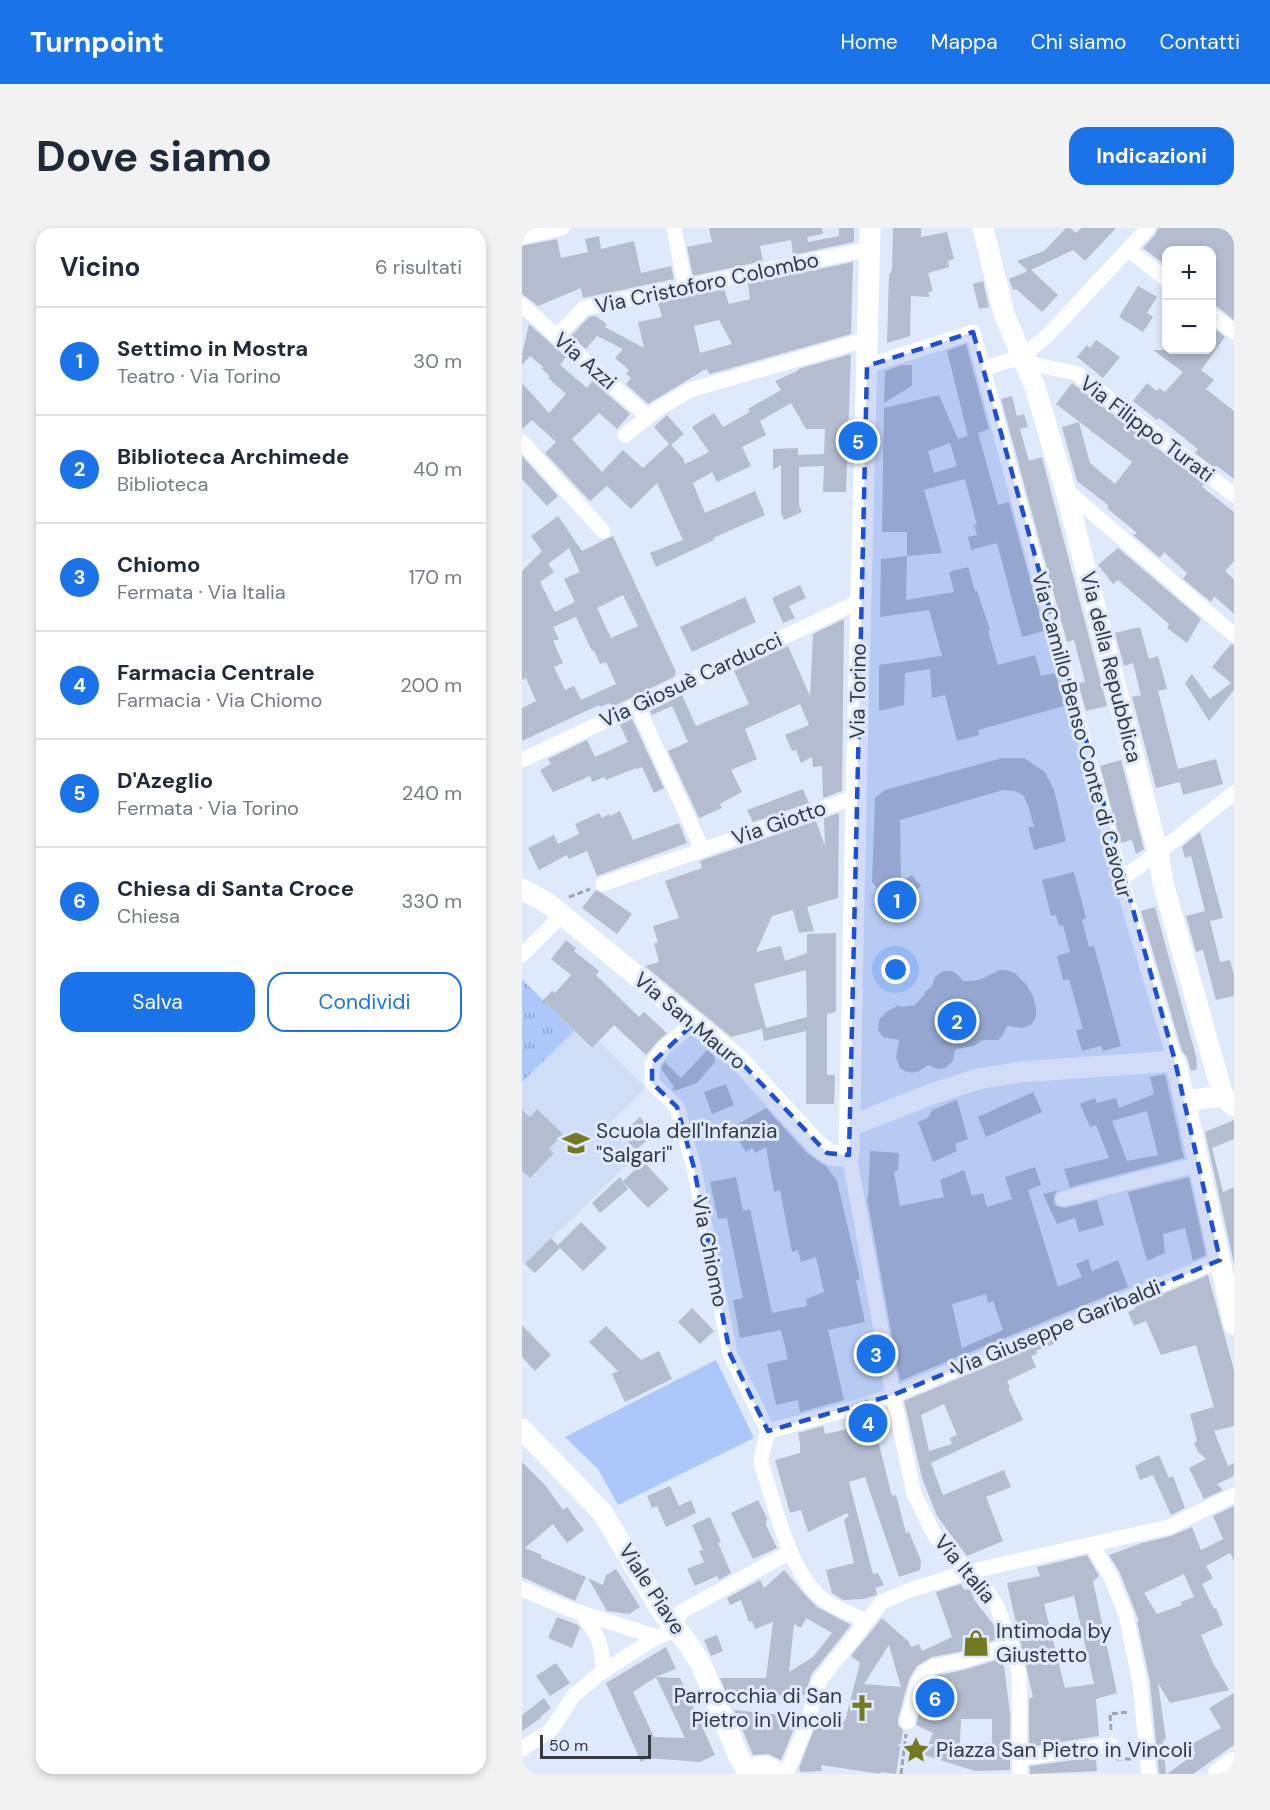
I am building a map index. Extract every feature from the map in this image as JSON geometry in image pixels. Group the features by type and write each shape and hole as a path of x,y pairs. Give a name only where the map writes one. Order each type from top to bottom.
{"street":[{"path":"522,235 525,228"},
{"path":"522,235 562,228"},
{"path":"674,228 685,287"},
{"name":"Via Torino","path":"849,1155 870,228"},
{"name":"Via della Repubblica","path":"983,228 1004,314 1035,387 1066,490 1158,854 1163,884 1229,1101"},
{"path":"983,369 1010,360 1023,359 1148,228"},
{"name":"Via Cristoforo Colombo","path":"557,336 584,308 869,249"},
{"path":"1129,250 1162,275"},
{"name":"Via Azzi","path":"522,305 648,417"},
{"path":"1216,318 1234,332"},
{"name":"Via Camillo Benso Conte di Cavour","path":"867,366 973,332 1121,879 1175,1061 1234,1325"},
{"path":"625,435 690,390 868,339"},
{"name":"Via Filippo Turati","path":"1023,359 1037,365 1076,373 1234,495"},
{"path":"522,442 603,531"},
{"path":"1066,490 1234,635"},
{"name":"Via Giosuè Carducci","path":"522,760 861,601"},
{"path":"637,705 702,849"},
{"path":"1121,879 1158,854 1234,793"},
{"name":"Via Giotto","path":"603,884 856,797"},
{"name":"Via San Mauro","path":"522,889 556,910 738,1059 815,1143 827,1153 836,1157 849,1155"},
{"path":"522,955 556,910"},
{"name":"Via Chiomo","path":"694,1023 665,1047 652,1063 652,1083 677,1107 694,1168 730,1354 768,1431"},
{"path":"850,1126 978,1078 1020,1072 1175,1061"},
{"path":"1185,1101 1229,1101"},
{"name":"Via Italia","path":"849,1155 893,1395 914,1494 935,1536 984,1586 997,1606 1019,1673 1020,1774"},
{"path":"1063,1199 1199,1164"},
{"name":"Via Giuseppe Garibaldi","path":"893,1395 1220,1260"},
{"path":"867,1621 818,1595 797,1568 760,1458 768,1431 893,1395"},
{"name":"Viale Piave","path":"522,1429 602,1512 663,1614 666,1633 687,1642 701,1664 747,1773"},
{"path":"786,1774 807,1724 819,1681 882,1602 895,1595 968,1572 1169,1527 1234,1495"},
{"path":"1092,1545 1111,1577 1126,1615 1140,1683 1148,1766"},
{"path":"522,1749 551,1730 574,1695 602,1672 666,1633 681,1612 790,1552"},
{"path":"522,1589 569,1609 666,1633"},
{"path":"580,1612 601,1642 602,1672"},
{"path":"907,1722 918,1682 934,1666 961,1661 1011,1645"},
{"path":"1020,1758 1111,1752"},
{"path":"1218,1774 1234,1762"},
{"path":"747,1773 753,1768 764,1766 770,1767 777,1774"}],"path":[{"path":"556,910 603,884"},
{"path":"1110,1714 1143,1710"},
{"path":"901,1774 907,1722"},
{"path":"1111,1752 1148,1766"}],"highlighted area":[{"path":"973,332 1175,1061 1220,1260 893,1395 768,1431 730,1354 694,1168 677,1107 652,1083 652,1063 694,1023 738,1059 827,1153 849,1155 867,366"}],"shaded area":[{"name":"Scuola dell'Infanzia \"Salgari\"","path":"574,1031 591,1048 599,1041 646,1088 610,1123 639,1153 525,1264 522,1261 522,1082"}],"green space":[{"path":"522,979 574,1031 522,1082"},
{"path":"716,1360 754,1438 618,1505 598,1469 565,1437"}],"building":[{"path":"709,228 822,228 823,234 807,237 808,242 839,236 839,228 854,228 854,242 793,255 791,240 760,246 763,261 693,276 687,247 712,242"},
{"path":"893,228 921,228 921,237 947,232 954,259 948,261 949,267 928,273 933,291 928,292 930,297 911,296 910,336 887,343 889,275 892,270"},
{"path":"1066,228 1076,233 1081,228 1116,228 1085,261 1073,250 1031,270 1058,295 1042,312 1016,289 1013,290 1009,279 1027,270 1017,261 1044,251"},
{"path":"1158,228 1234,228 1234,320 1216,306 1216,246 1162,246 1162,262 1143,248"},
{"path":"599,236 601,249 634,241 641,273 671,266 674,279 583,298 581,288 538,306 522,294 522,246 557,239 561,258 588,252 585,239"},
{"path":"853,262 851,334 710,374 706,369 648,404 626,384 631,378 626,374 629,370 615,358 623,349 597,336 586,349 571,336 589,317 595,316 607,324 605,327 644,348 638,322 662,317 658,303 724,289 729,304 750,299 748,284","holes":["719,320 732,344 700,353 694,326"]},
{"path":"983,281 989,307 979,309 973,284"},
{"path":"1138,286 1157,297 1147,313 1153,317 1143,332 1119,317"},
{"path":"529,324 566,357 560,365 587,388 592,381 630,414 617,429 599,413 572,439 602,472 623,450 643,468 669,444 654,427 667,415 684,434 671,445 683,458 685,464 709,452 692,427 714,413 723,427 750,412 748,409 781,390 775,381 798,369 851,354 846,492 823,492 824,466 799,467 799,505 802,512 784,520 781,513 781,465 773,470 773,449 798,448 798,455 824,454 825,429 806,429 791,403 760,421 766,435 742,447 751,466 717,482 712,472 693,483 705,513 755,491 765,515 656,567 650,553 683,540 657,483 631,509 607,486 590,501 545,453 556,442 532,420 522,429 522,383 549,413 566,394 548,378 550,376 542,369 543,367 530,356 522,365 522,354"},
{"path":"1216,330 1225,337 1216,349"},
{"path":"1096,340 1120,357 1103,378 1077,357 1087,345 1090,348"},
{"path":"966,344 989,429 978,433 998,505 1009,502 1044,631 1022,637 997,543 971,550 968,537 977,535 974,525 977,525 965,479 924,490 942,553 907,556 907,532 882,532 884,408 939,395 958,439 968,436 947,351","holes":["950,443 957,466 934,473 928,451"]},
{"path":"1153,350 1162,350 1162,354 1213,354 1201,370 1214,380 1206,389 1234,411 1234,479 1195,453 1198,449 1133,401 1147,383 1157,391 1159,388 1165,392 1183,372"},
{"path":"902,365 912,365 912,386 884,403 885,371"},
{"path":"1072,383 1204,484 1202,487 1234,512 1234,561 1225,571 1234,579 1234,614 1214,596 1211,602 1183,579 1187,573 1164,552 1160,558 1133,535 1137,533 1107,508 1109,506 1077,481 1062,427 1079,422 1090,463 1115,484 1132,462 1056,404"},
{"path":"1012,396 1017,416 1024,414 1028,427 1020,429 1029,461 1042,457 1107,706 1086,711 1078,683 1085,682 1074,640 1067,642 1001,399"},
{"path":"522,456 558,496 547,506 522,479"},
{"path":"558,516 582,551 613,536 676,672 674,677 612,707 610,703 600,707 599,705 522,741 522,708 536,701 526,678 522,680 522,571 542,551 531,536","holes":["569,548 580,572 564,579 575,602 555,612 540,582 554,572 548,564","623,595 638,626 611,638 597,608","576,617 592,651 594,650 600,664 606,662 616,684 581,700 574,686 565,690 554,667 563,663 553,641 559,639 553,627"]},
{"path":"1118,548 1201,619 1187,643 1167,628 1169,624 1118,580 1113,584 1098,565"},
{"path":"907,556 906,600 954,592 949,572 968,567 990,630 988,631 998,665 1035,655 1041,676 1055,673 1064,706 978,730 979,735 957,741 945,695 932,698 930,669 905,673 904,705 879,711 879,665 942,656 929,610 880,617 881,559"},
{"path":"800,585 806,598 789,606 795,618 783,623 772,598"},
{"path":"745,597 756,622 692,652 680,627"},
{"path":"844,619 842,791 823,798 822,766 813,767 812,757 801,763 796,750 792,751 785,735 809,725 800,704 745,729 757,759 731,770 742,792 720,804 722,808 699,818 668,751 688,742 672,706 652,715 650,711 682,695 696,726 749,704 734,671 788,646 810,696 813,634"},
{"path":"1140,627 1149,659 1158,656 1167,689 1158,691 1178,769 1216,759 1223,784 1183,795 1180,782 1156,788 1132,697 1141,695 1133,663 1124,666 1115,633"},
{"path":"1231,644 1234,645 1234,690 1209,721 1185,683 1192,674 1210,699 1231,683 1212,667"},
{"path":"632,719 664,788 654,793 642,767 606,780 604,777 592,782 590,776 553,792 540,770 551,764 548,759 587,740 595,757 628,742 620,725"},
{"path":"1002,758 1024,758 1045,772 1054,790 1066,841 1034,850 1028,827 1034,827 1028,805 1023,795 1015,791 1003,790 900,820 901,882 912,875 921,886 897,910 872,882 875,798 885,790"},
{"path":"1121,760 1144,849 1136,854 1132,840 1121,843 1100,766"},
{"path":"803,789 809,803 753,822 747,810"},
{"path":"620,811 633,840 679,823 687,843 597,876 587,851 569,859 567,855 539,870 528,848 554,835 558,844 579,834 575,824 599,813 602,818"},
{"path":"839,813 838,898 807,907 814,931 799,933 793,910 772,916 756,952 781,946 785,961 807,953 807,934 836,933 836,1012 827,1014 827,1075 835,1075 834,1104 806,1104 806,1031 764,1041 762,1029 731,1037 645,966 659,962 654,943 658,943 653,926 679,918 665,881 702,868 700,861 816,821 825,846 824,818","holes":["806,970 807,1017 766,1028 754,984"]},
{"path":"1200,832 1223,918 1210,921 1220,962 1230,960 1234,975 1234,996 1216,1000 1203,950 1196,952 1186,916 1205,911 1191,856 1185,858 1182,847"},
{"path":"1074,872 1086,918 1082,920 1089,947 1094,946 1121,1046 1103,1051 1101,1046 1082,1051 1076,1030 1083,1029 1069,979 1063,980 1057,956 1070,952 1063,925 1059,926 1056,915 1051,916 1042,880"},
{"path":"596,890 632,914 617,934 582,908"},
{"path":"1155,907 1196,1056 1197,1069 1191,1071 1187,1057 1182,1051 1141,911"},
{"path":"566,940 576,948 574,951 599,971 596,975 639,1017 644,1012 667,1033 646,1055 614,1025 592,1048 543,1000 552,991 555,993 571,975 551,959"},
{"path":"999,970 1015,973 1026,984 1033,996 1036,1009 1036,1017 1032,1024 1022,1028 1007,1026 998,1040 983,1040 974,1046 955,1049 953,1061 945,1068 938,1069 928,1065 912,1073 900,1068 896,1057 899,1040 883,1037 878,1030 879,1020 886,1012 899,1005 900,1007 915,1005 932,986 935,977 943,971 953,971 963,981 971,981 982,979"},
{"path":"707,1050 714,1056 715,1062 697,1083 675,1091 672,1089 674,1087 662,1070 665,1062 681,1078"},
{"path":"1165,1074 1184,1158 1063,1189 1070,1187 1064,1169 1109,1158 1096,1125 1090,1127 1080,1104 1095,1098 1097,1103 1116,1098 1119,1108 1154,1094 1150,1077","holes":["1147,1111 1158,1155 1127,1161 1112,1121"]},
{"path":"726,1084 734,1105 712,1114 704,1092"},
{"path":"1033,1092 1042,1112 986,1137 978,1117"},
{"path":"957,1100 968,1139 955,1144 957,1151 933,1162 918,1122 928,1118 932,1110"},
{"path":"766,1108 807,1153 827,1167 837,1181 860,1279 856,1280 865,1322 828,1330 844,1400 800,1412 798,1400 776,1405 767,1364 788,1359 781,1330 740,1338 733,1300 743,1298 727,1218 718,1219 710,1182 736,1177 743,1211 750,1209 772,1313 807,1306 806,1299 824,1292 816,1257 801,1262 798,1250 792,1252 780,1190 774,1192 766,1147 755,1153 752,1148 746,1152 731,1128"},
{"path":"537,1109 563,1134 549,1149 554,1153 530,1178 522,1171 522,1110 530,1117"},
{"path":"640,1117 654,1134 636,1150 621,1134"},
{"path":"1234,1120 1234,1139 1212,1148 1223,1192 1234,1187 1234,1264 1205,1132"},
{"path":"870,1151 899,1153 898,1170 894,1172 900,1206 944,1197 940,1180 964,1170 972,1196 983,1193 987,1207 1012,1199 1005,1177 1035,1167 1041,1185 1028,1190 1058,1287 1082,1277 1076,1264 1088,1259 1092,1271 1118,1260 1128,1287 900,1381 868,1197","holes":["986,1294 988,1303 993,1301 1003,1330 962,1348 952,1304"]},
{"path":"644,1162 669,1189 648,1208 623,1182 628,1189 600,1213 592,1203 620,1177 623,1181"},
{"path":"1189,1177 1206,1255 1193,1261 1185,1228 1163,1234 1165,1253 1147,1261 1128,1192"},
{"path":"1060,1190 1054,1197 1056,1206 1065,1208 1097,1200 1104,1225 1079,1232 1075,1218 1057,1224 1043,1194"},
{"path":"581,1222 607,1248 583,1271 560,1248 535,1273 525,1264 551,1238 558,1245"},
{"path":"1208,1275 1234,1370 1234,1426 1214,1431 1228,1466 1234,1463 1234,1476 1217,1484 1223,1490 1204,1499 1189,1468 1206,1459 1198,1452 1194,1443 1197,1441 1190,1414 1214,1407 1196,1345 1161,1355 1146,1321 1134,1326 1128,1312 1135,1309 1134,1306"},
{"path":"692,1308 714,1331 700,1344 678,1322"},
{"path":"522,1325 551,1355 535,1371 522,1357"},
{"path":"606,1326 641,1360 659,1351 672,1379 625,1402 612,1374 618,1371 589,1342"},
{"path":"1056,1338 1058,1342 1036,1351 1037,1354 1031,1356 1036,1367 1007,1381 1023,1420 931,1463 943,1495 1004,1470 1011,1487 986,1497 1003,1541 967,1556 937,1516 922,1478 904,1401","holes":["944,1404 957,1435 950,1438 952,1444 929,1451 921,1415"]},
{"path":"871,1413 892,1496 896,1495 906,1533 909,1532 921,1561 920,1570 899,1577 865,1477 849,1482 873,1574 878,1573 884,1585 875,1588 876,1595 863,1599 843,1600 832,1593 826,1570 854,1563 844,1520 849,1516 847,1513 808,1532 801,1510 790,1513 775,1460 800,1453 798,1433 823,1426 825,1434 848,1429 850,1419"},
{"path":"1159,1455 1169,1478 1173,1476 1185,1508 1171,1515 1153,1475 1140,1480 1135,1466"},
{"path":"522,1462 545,1485 563,1510 567,1507 584,1530 567,1543 553,1524 525,1548 542,1555 541,1558 586,1577 575,1601 522,1577"},
{"path":"670,1486 679,1506 691,1500 696,1513 666,1527 657,1506 652,1508 647,1496"},
{"path":"758,1500 777,1548 753,1559 731,1513"},
{"path":"1234,1506 1234,1561 1230,1553 1206,1566 1213,1578 1202,1584 1223,1625 1201,1635 1213,1663 1229,1690 1170,1703 1158,1683 1166,1740 1163,1740 1166,1774 1159,1774 1150,1682 1137,1621 1139,1621 1120,1573 1109,1555 1142,1543 1171,1536 1192,1527 1201,1550 1223,1539 1213,1516","holes":["1184,1574 1194,1597 1181,1602 1182,1605 1157,1614 1144,1593"]},
{"path":"710,1517 731,1573 719,1580 717,1576 695,1586 687,1569 704,1562 699,1551 703,1550 692,1525"},
{"path":"1087,1555 1099,1576 1093,1581 1117,1693 1096,1699 1099,1736 1029,1747 1029,1699 1033,1697 1007,1583 1040,1576 1037,1567","holes":["1074,1596 1094,1684 1065,1688 1044,1604"]},
{"path":"616,1569 640,1607 629,1614 607,1611 588,1578 603,1585 606,1575"},
{"path":"784,1570 817,1607 851,1625 811,1675 805,1695 728,1697 720,1678 766,1678 773,1622 755,1629 752,1621 749,1622 741,1600 730,1605 727,1598 760,1580 764,1588","holes":["806,1618 832,1633 813,1657 789,1672 794,1624 801,1628"]},
{"path":"961,1584 964,1590 970,1589 975,1601 993,1624 998,1639 959,1652 932,1657 917,1666 909,1679 898,1719 898,1725 903,1730 896,1774 881,1772 880,1774 821,1765 822,1771 800,1772 799,1768 819,1716 845,1721 860,1663 851,1656 882,1618 909,1642 911,1647 919,1644 922,1651 952,1637 936,1592","holes":["889,1645 901,1687 864,1684"]},
{"path":"557,1617 578,1625 580,1628 572,1648 548,1638"},
{"path":"717,1635 723,1651 711,1656 704,1640"},
{"path":"666,1647 676,1669 656,1677 680,1678 715,1755 700,1762 648,1758 641,1762 606,1683","holes":["656,1677 685,1738 654,1737 633,1692"]},
{"path":"1003,1658 1010,1714 1010,1770 975,1771 924,1755 933,1733 916,1725 927,1686 938,1675","holes":["961,1719 992,1719 992,1743 960,1744"]},
{"path":"556,1663 570,1683 550,1696 536,1676"},
{"path":"1234,1693 1234,1745 1193,1774 1167,1774 1196,1753 1190,1745 1221,1728 1209,1708"},
{"path":"544,1698 551,1708 522,1731 522,1715"},
{"path":"734,1710 799,1717 781,1760 768,1754 753,1755"},
{"path":"1096,1757 1097,1771 1030,1774 1030,1766"}],"place":[{"name":"D'Azeglio","path":"858,441"},
{"name":"Settimo in Mostra","path":"897,900"},
{"name":"Biblioteca Archimede","path":"957,1021"},
{"name":"Scuola dell'Infanzia \"Salgari\"","path":"576,1143"},
{"name":"Chiomo","path":"876,1354"},
{"name":"Farmacia Centrale","path":"868,1423"},
{"name":"Intimoda by Giustetto","path":"976,1643"},
{"name":"Chiesa di Santa Croce","path":"935,1698"},
{"name":"Parrocchia di San Pietro in Vincoli","path":"862,1708"},
{"name":"Piazza San Pietro in Vincoli","path":"916,1750"}]}
